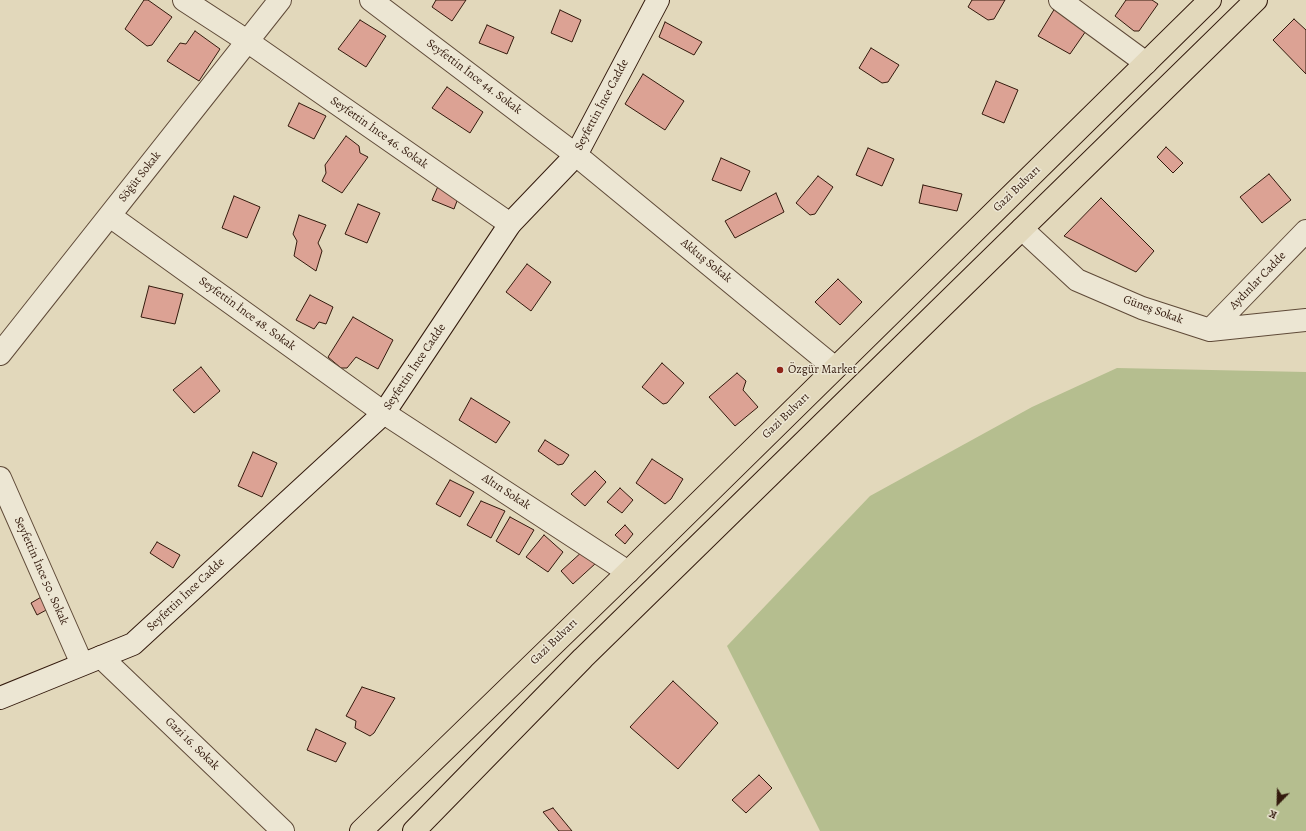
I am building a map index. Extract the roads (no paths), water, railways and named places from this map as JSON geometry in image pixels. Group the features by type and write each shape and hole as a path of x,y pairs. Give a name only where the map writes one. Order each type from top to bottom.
{"main road":[{"name":"Gazi Bulvarı","path":"361,831 628,572 1210,0"},
{"path":"414,831 583,658 1256,0"}],"street":[{"name":"Seyfettin İnce 46. Sokak","path":"184,0 247,41 510,224"},
{"name":"Söğüt Sokak","path":"0,354 280,0"},
{"name":"Seyfettin İnce 44. Sokak","path":"371,0 576,155"},
{"name":"Seyfettin İnce Cadde","path":"0,698 133,644 384,413 510,224 576,155 658,0"},
{"path":"1060,0 1146,63"},
{"name":"Akkuş Sokak","path":"576,155 835,368"},
{"name":"Seyfettin İnce 48. Sokak","path":"110,216 384,413"},
{"name":"Güneş Sokak","path":"1022,229 1076,280 1142,308 1210,330 1306,320"},
{"name":"Aydınlar Cadde","path":"1210,330 1306,231"},
{"name":"Altın Sokak","path":"384,413 628,572"},
{"name":"Seyfettin İnce 50. Sokak","path":"0,478 91,660"},
{"name":"Gazi 16. Sokak","path":"91,660 283,831"}],"place":[{"name":"Özgür Market","path":"780,370"}]}
